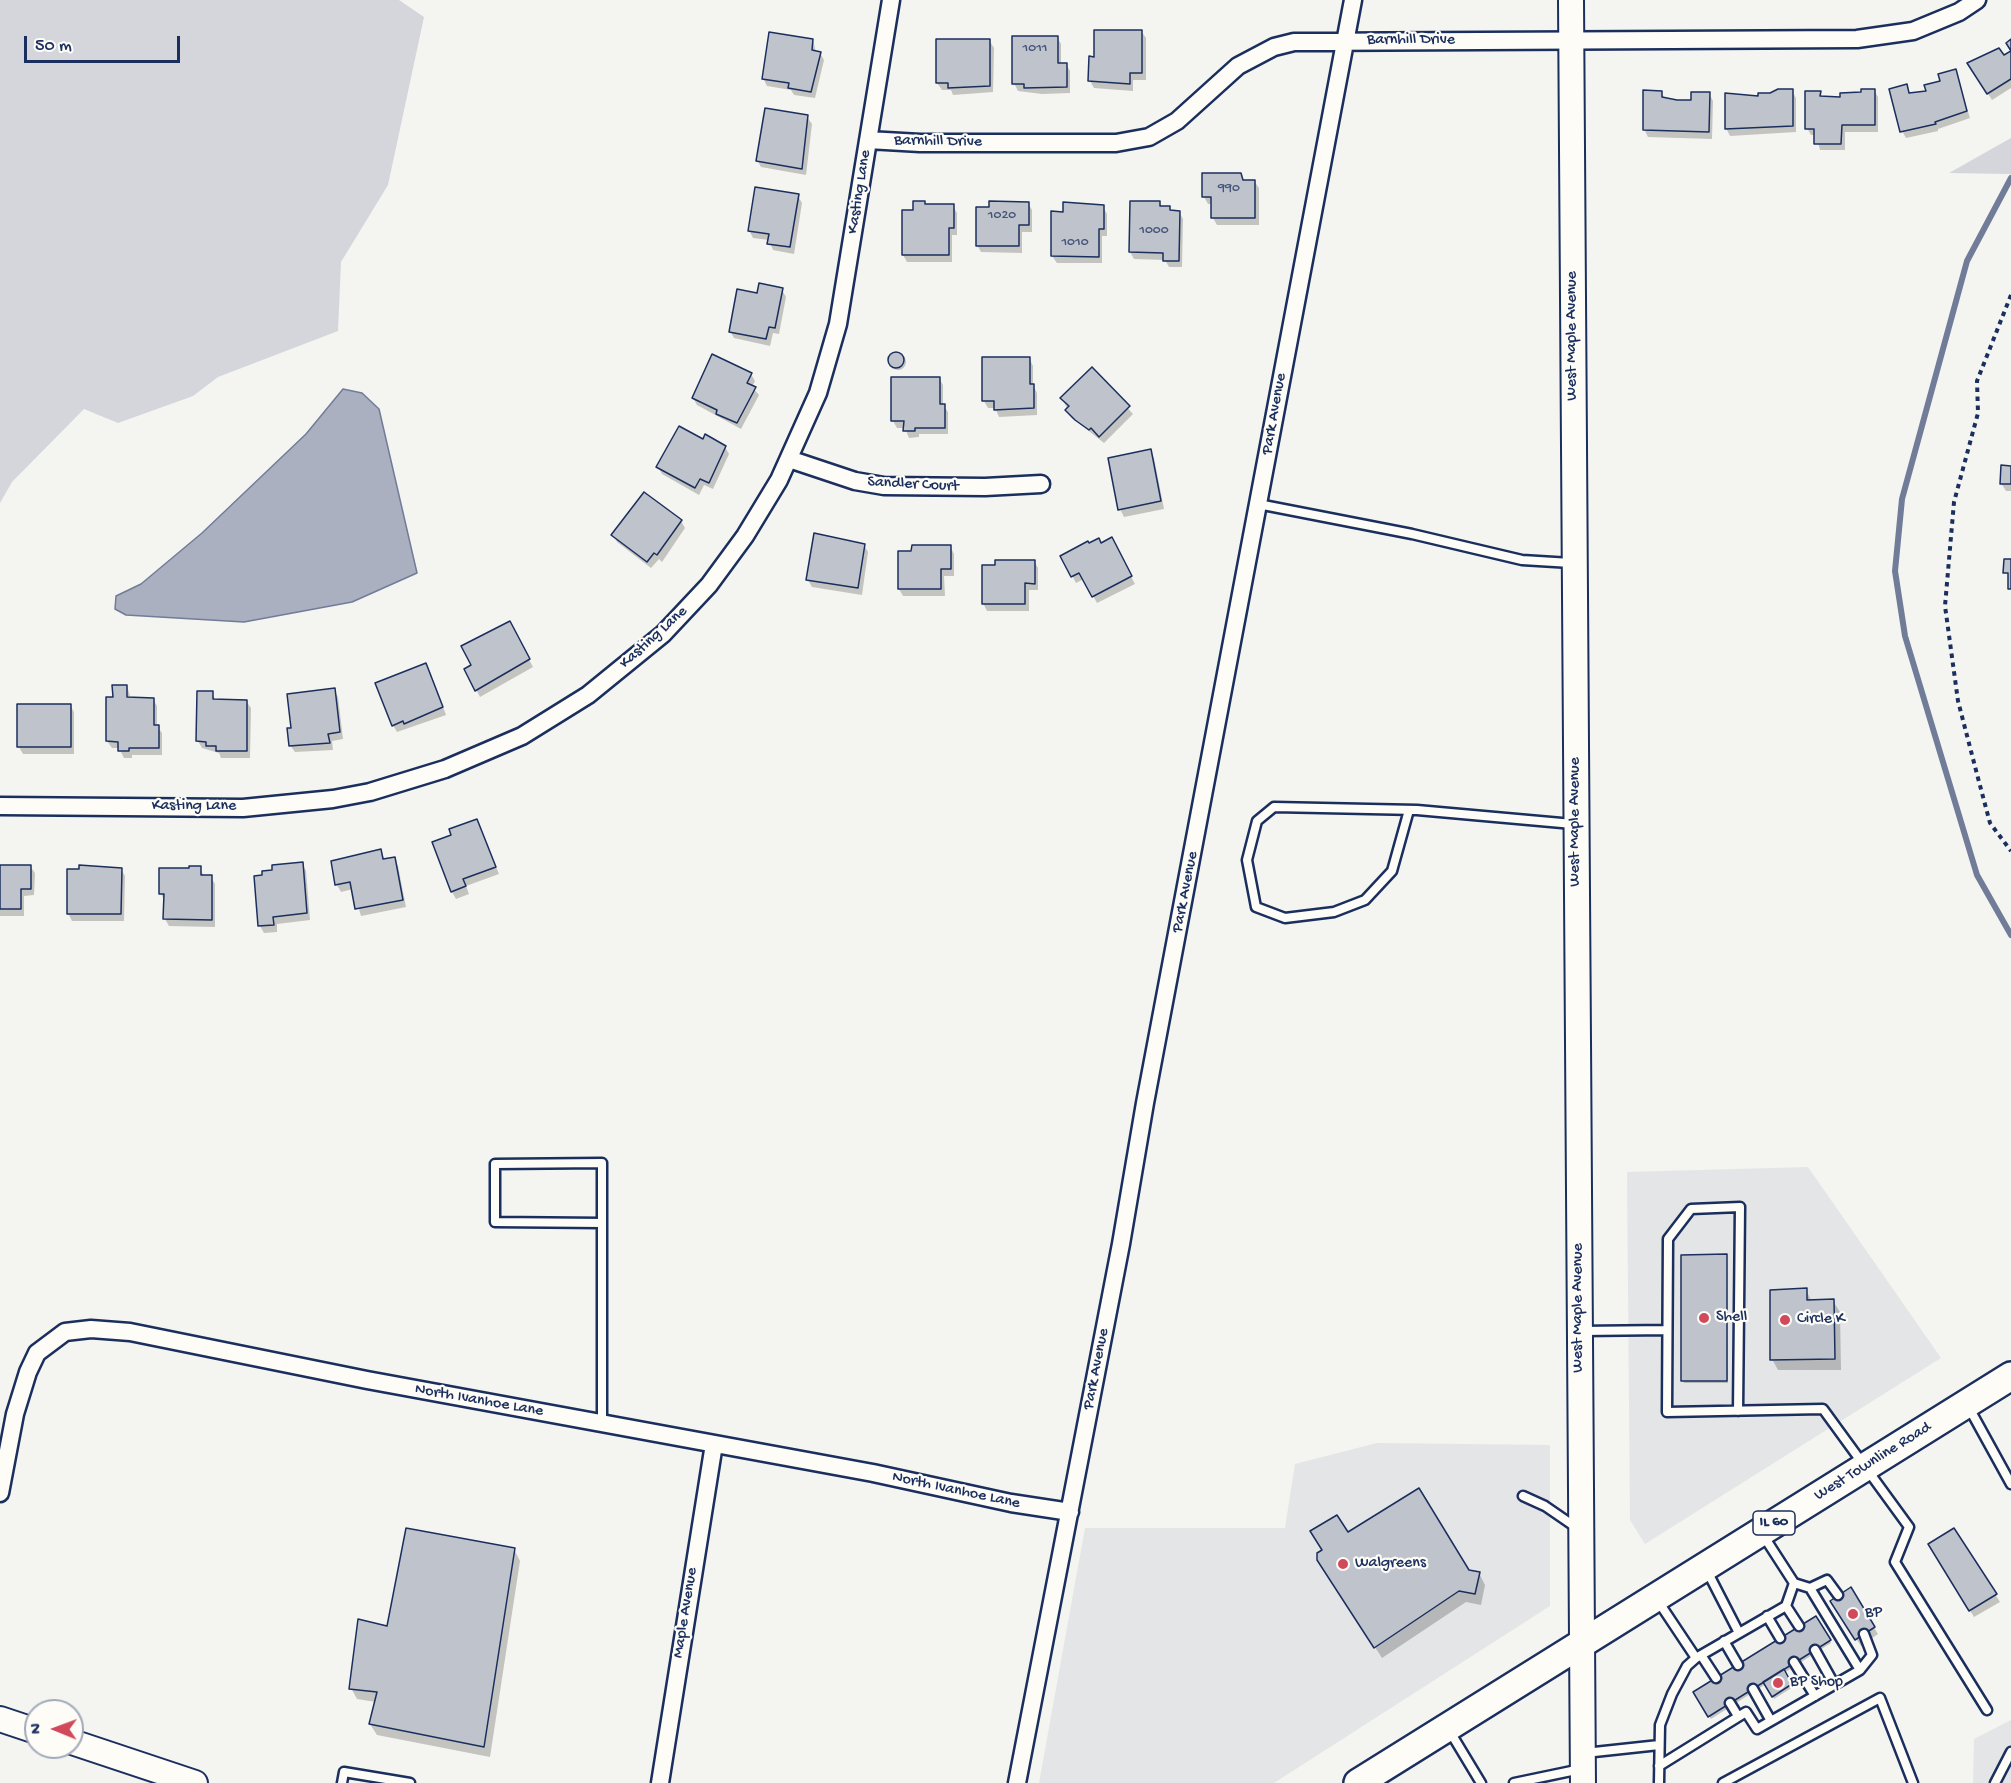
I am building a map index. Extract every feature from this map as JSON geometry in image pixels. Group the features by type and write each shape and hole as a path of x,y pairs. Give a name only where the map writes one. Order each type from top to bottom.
{"main road":[{"name":"West Maple Avenue","path":"1571,0 1582,1768"},
{"name":"West Townline Road","path":"1581,1643 2011,1376"},
{"name":"IL 60","path":"1358,1783 1581,1643"},
{"path":"0,1719 24,1727"},
{"path":"84,1746 195,1783"}],"street":[{"name":"Kasting Lane","path":"0,806 243,808 333,799 445,770 522,736 588,695 663,634 709,585 745,536 789,459 818,393 838,324 891,0"},
{"name":"Park Avenue","path":"1017,1783 1070,1512 1353,0"},
{"name":"Barnhill Drive","path":"868,140 920,143 1116,143 1149,137 1177,121 1238,66 1274,46 1294,42 1857,39 1913,31 1959,12 1977,0"},
{"name":"Sandler Court","path":"789,459 855,481 884,486 985,487 1041,484"},
{"name":"North Ivanhoe Lane","path":"0,1493 15,1414 28,1372 37,1353 65,1332 91,1329 130,1332 367,1380 873,1473 1011,1503 1070,1512"},
{"name":"Maple Avenue","path":"660,1783 714,1444"}],"lane":[{"path":"1258,504 1412,534 1522,560 1575,563"},
{"path":"1409,810 1392,871 1365,900 1334,912 1285,918 1256,907 1247,860 1257,821 1274,807 1409,810 1576,824"},
{"path":"602,1223 495,1222 495,1164 602,1163 602,1223 602,1423"},
{"path":"1738,1411 1740,1207 1691,1209 1668,1239 1666,1412 1738,1411 1823,1409 1909,1527 1895,1563 1987,1710"},
{"path":"1580,1331 1667,1330"},
{"path":"1967,1404 2011,1484"},
{"path":"1523,1496 1545,1506 1581,1531"},
{"path":"1761,1532 1794,1583 1810,1588 1860,1670"},
{"path":"1705,1567 1739,1633"},
{"path":"1810,1588 1827,1580 1838,1595"},
{"path":"1659,1783 1660,1725 1672,1694 1687,1666 1699,1656 1786,1606 1794,1583"},
{"path":"1655,1597 1716,1678"},
{"path":"1786,1606 1799,1626"},
{"path":"1767,1616 1780,1638"},
{"path":"1659,1766 1746,1712 1757,1729 1860,1670 1872,1655 1864,1634"},
{"path":"1724,1641 1738,1665"},
{"path":"1815,1650 1834,1684"},
{"path":"1794,1662 1815,1696"},
{"path":"1753,1689 1771,1721"},
{"path":"1723,1783 1880,1698 1913,1783"},
{"path":"1730,1703 1738,1716"},
{"path":"1447,1727 1480,1783"},
{"path":"1514,1783 1582,1768 1659,1745"},
{"path":"1995,1783 2011,1752"},
{"path":"342,1783 344,1772 410,1783"}],"path":[{"path":"2011,295 1977,381 1977,413 1954,502 1945,606 1958,701 1990,823 2005,847 2011,851"}],"shaded area":[{"path":"0,0 399,0 424,17 388,185 341,262 338,331 218,377 193,396 118,423 84,409 12,482 0,503"},
{"path":"2011,138 2011,174 1949,173"},
{"path":"1808,1167 1941,1358 1645,1544 1630,1520 1627,1172"},
{"path":"1377,1443 1550,1445 1550,1606 1274,1783 1039,1783 1085,1528 1285,1528 1295,1464"},
{"path":"2011,1720 2011,1783 1973,1783 1974,1739"}],"water":[{"path":"343,389 362,393 379,409 417,573 352,602 244,622 126,615 115,609 116,596 141,584 202,533 306,434"}],"building":[{"path":"1094,30 1142,30 1142,73 1130,73 1130,84 1088,81 1089,56 1094,57"},
{"path":"769,32 813,39 812,50 821,52 811,92 788,88 789,83 762,79"},
{"path":"1012,36 1058,36 1058,63 1067,63 1067,87 1024,88 1024,84 1012,84"},
{"path":"936,39 990,39 990,86 948,88 948,83 936,83"},
{"path":"2011,39 2011,51 2006,43"},
{"path":"1999,48 2004,55 2011,51 2011,79 1987,94 1967,63"},
{"path":"1956,69 1967,111 1935,122 1936,124 1900,132 1889,89 1907,84 1909,93 1926,91 1924,85 1940,81 1938,74"},
{"path":"1778,89 1793,89 1793,126 1725,129 1725,93 1758,96 1758,93 1770,93"},
{"path":"1861,89 1875,89 1875,125 1842,125 1841,144 1814,144 1814,129 1805,129 1805,91 1821,91 1820,96 1840,97 1840,93 1861,92"},
{"path":"1643,90 1662,91 1662,97 1677,100 1691,100 1691,92 1710,92 1709,132 1643,130"},
{"path":"765,108 808,115 802,169 756,161"},
{"path":"1202,173 1241,173 1243,180 1255,180 1255,218 1211,218 1211,197 1202,197"},
{"path":"755,187 799,194 790,247 767,244 769,234 748,231"},
{"path":"913,201 925,201 925,204 954,204 954,228 949,228 949,255 902,255 902,210 913,210"},
{"path":"989,201 1029,202 1029,225 1019,225 1019,246 976,246 976,207 989,207"},
{"path":"1130,201 1160,201 1160,206 1170,206 1170,210 1180,211 1179,261 1163,261 1163,253 1129,252"},
{"path":"1063,202 1104,205 1104,229 1099,229 1099,257 1051,256 1051,211 1063,212"},
{"path":"759,283 783,288 775,328 769,327 766,339 729,332 737,289 757,293"},
{"path":"893,352 899,352 904,360 902,366 893,368 888,363 888,357"},
{"path":"712,354 752,373 747,383 756,387 737,423 716,414 717,410 692,398"},
{"path":"982,357 1030,357 1030,384 1034,384 1034,408 994,410 994,401 982,401"},
{"path":"1092,367 1130,406 1099,437 1091,428 1089,430 1065,410 1069,406 1060,398"},
{"path":"891,377 940,377 940,404 945,404 945,428 915,428 915,431 903,431 904,421 891,421"},
{"path":"679,426 703,439 705,434 726,446 709,483 700,479 695,488 656,467"},
{"path":"1151,449 1161,501 1118,510 1108,458"},
{"path":"2001,465 2011,466 2011,484 2000,484"},
{"path":"644,492 682,520 657,555 654,553 647,562 611,535"},
{"path":"814,533 865,544 858,588 806,580"},
{"path":"1112,537 1132,576 1092,597 1079,573 1071,577 1060,556 1088,541 1089,543 1099,538 1101,543"},
{"path":"912,545 951,545 951,569 941,569 941,589 898,589 898,551 911,551"},
{"path":"2004,559 2011,559 2011,589 2008,589 2008,573 2003,573"},
{"path":"995,560 1035,560 1035,584 1025,583 1025,604 982,604 982,565 995,565"},
{"path":"510,621 530,659 475,691 464,669 471,665 461,646"},
{"path":"426,663 443,707 404,724 403,721 392,726 375,683"},
{"path":"112,685 127,685 127,697 154,698 154,725 159,725 159,748 129,748 129,751 118,751 118,742 106,741 106,697 113,697"},
{"path":"335,688 340,732 328,734 330,743 289,746 287,728 291,728 287,694"},
{"path":"197,691 213,691 213,699 247,700 247,751 216,751 216,746 206,746 206,742 196,741"},
{"path":"17,704 71,704 71,747 17,747"},
{"path":"477,819 496,867 463,879 466,886 451,892 432,842 451,835 449,829"},
{"path":"381,849 383,859 395,857 403,900 355,909 350,882 335,885 331,861"},
{"path":"303,862 307,913 273,917 274,925 258,926 254,876 262,875 262,871 272,870 272,865"},
{"path":"0,865 31,865 31,889 21,889 21,909 0,909"},
{"path":"79,865 122,868 121,914 67,914 67,869 79,869"},
{"path":"189,866 201,866 201,875 212,875 212,920 163,919 164,894 159,894 159,868 189,868"},
{"name":"Shell","path":"1727,1254 1727,1381 1681,1381 1681,1255"},
{"path":"1807,1288 1807,1300 1834,1299 1835,1359 1770,1360 1770,1290"},
{"name":"Walgreens","path":"1419,1488 1469,1570 1480,1572 1475,1594 1459,1591 1374,1648 1317,1560 1317,1553 1322,1550 1310,1531 1337,1515 1348,1532"},
{"path":"406,1528 515,1548 484,1747 369,1724 377,1692 349,1689 358,1619 387,1626"},
{"path":"1954,1528 1997,1594 1969,1611 1928,1544"},
{"name":"BP","path":"1851,1587 1875,1627 1855,1640 1830,1601"},
{"name":"BP","path":"1816,1616 1831,1640 1708,1717 1693,1692"},
{"name":"BP Shop","path":"1784,1669 1792,1684 1772,1697 1763,1682"}],"waterway":[{"path":"2011,178 1967,261 1902,499 1895,571 1905,636 1977,875 2011,935"}],"place":[{"name":"Shell","path":"1704,1318"},
{"name":"Circle K","path":"1785,1320"},
{"name":"Walgreens","path":"1343,1564"},
{"name":"BP","path":"1853,1614"},
{"name":"BP Shop","path":"1778,1683"}]}
